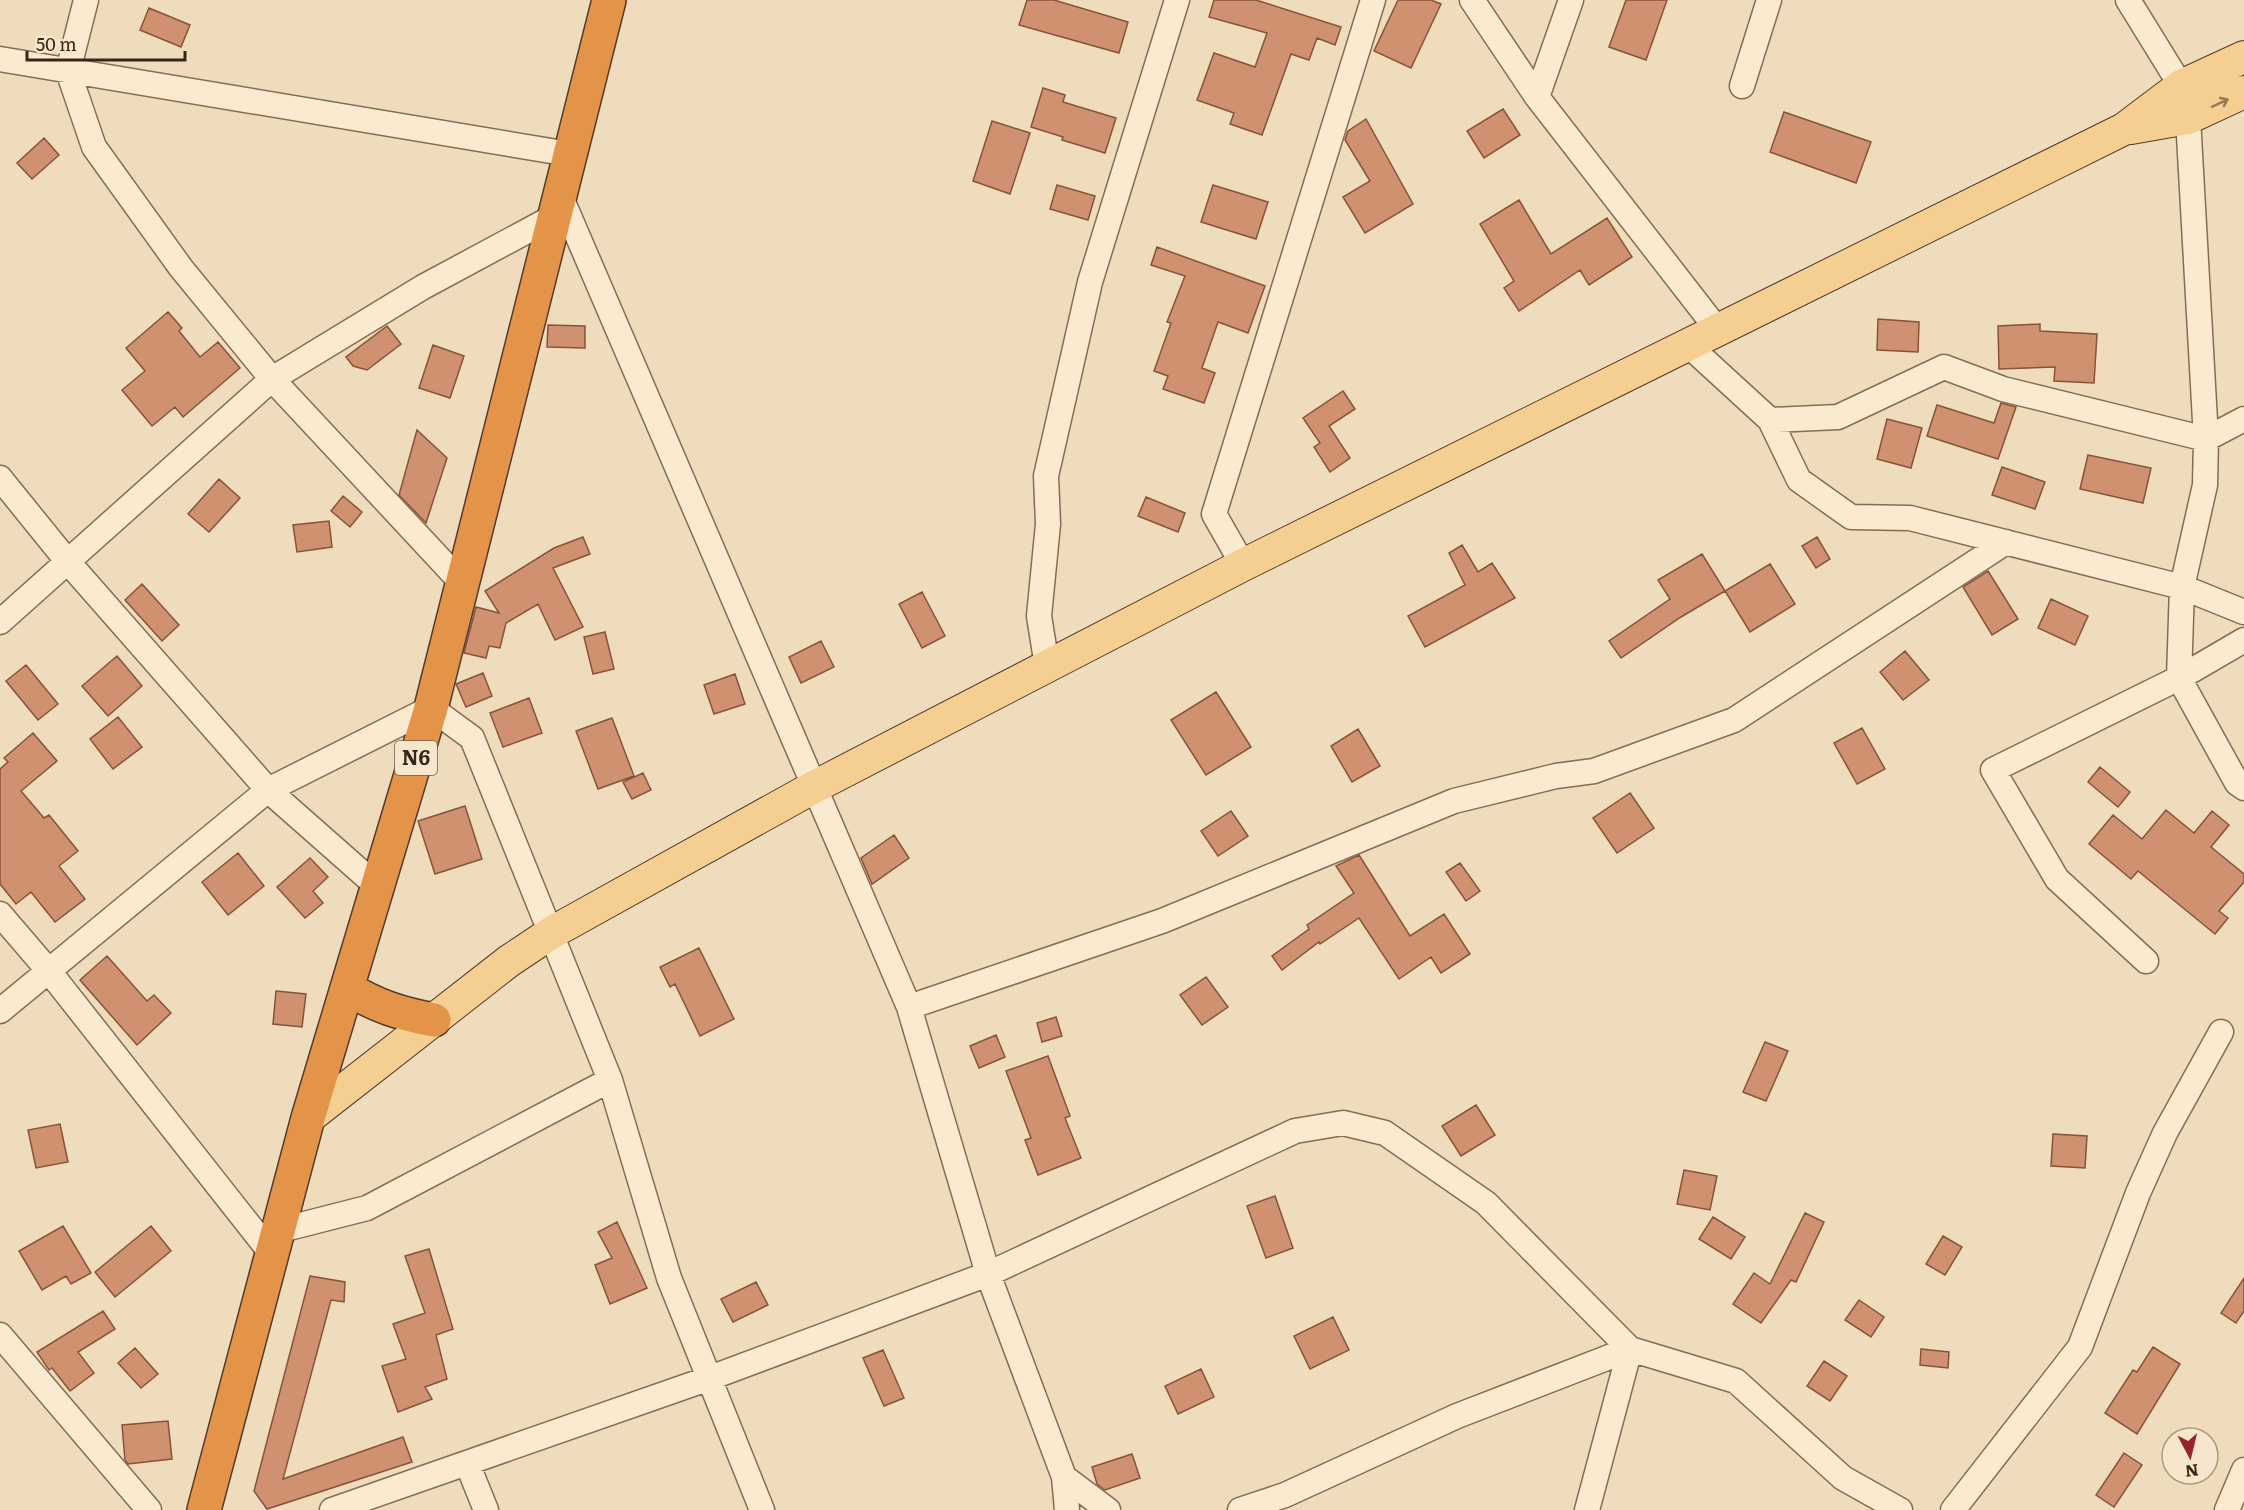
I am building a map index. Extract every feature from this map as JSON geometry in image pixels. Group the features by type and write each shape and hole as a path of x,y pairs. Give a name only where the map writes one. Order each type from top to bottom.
{"highway":[{"name":"N6","path":"204,1510 308,1118 431,708 609,0"},
{"path":"347,988 373,1004 391,1011 434,1020"}],"main road":[{"path":"308,1118 551,933 814,787 1244,565 2124,129 2181,86 2244,57"},
{"path":"2124,129 2188,118 2244,92"}],"street":[{"path":"86,0 68,71 94,147 181,268 272,379 463,584"},
{"path":"1047,666 1039,616 1048,524 1046,476 1090,282 1177,0"},
{"path":"1244,565 1214,513 1373,0"},
{"path":"1472,0 1537,97 1717,329"},
{"path":"1537,97 1572,0"},
{"path":"1742,86 1769,0"},
{"path":"2128,0 2181,86 2188,118 2206,439 2205,485 2182,587 2179,678 2237,783 2244,788"},
{"path":"0,59 569,154"},
{"path":"0,622 272,379 557,206 909,1007 988,1274 1064,1476 1067,1510"},
{"path":"1687,344 1770,420 1799,480 1851,517 1910,518 2182,587 2244,612"},
{"path":"1770,420 1838,417 1944,367 2003,389 2206,439 2244,419"},
{"path":"0,478 68,562 268,790 378,886"},
{"path":"909,1007 1162,921 1454,801 1556,776 1594,771 1734,720 2006,542"},
{"path":"2146,961 2057,879 1993,770 2179,678 2244,640"},
{"path":"0,1011 268,790 431,708 472,738 609,1080 669,1278 762,1510"},
{"path":"0,914 274,1242 367,1208 609,1080"},
{"path":"1953,1510 2080,1347 2139,1193 2165,1133 2221,1032"},
{"path":"332,1510 710,1378 988,1274 1295,1131 1343,1123 1385,1133 1486,1203 1630,1349 1736,1381 1843,1478 1900,1510"},
{"path":"0,1335 149,1510"},
{"path":"1240,1510 1284,1503 1457,1416 1630,1349"},
{"path":"1587,1510 1630,1349"},
{"path":"467,1463 486,1510"},
{"path":"2227,1510 2244,1470"},
{"path":"1064,1476 1108,1510"}],"building":[{"path":"1027,0 1054,0 1128,22 1119,53 1019,25"},
{"path":"1214,0 1256,0 1341,27 1335,45 1317,38 1309,60 1291,54 1262,135 1230,124 1234,113 1197,100 1214,53 1255,67 1267,33 1209,17"},
{"path":"1398,0 1431,0 1441,4 1411,68 1374,51"},
{"path":"1626,0 1667,0 1646,60 1609,47"},
{"path":"149,8 190,25 181,47 140,30"},
{"path":"1043,88 1065,95 1063,102 1116,118 1105,153 1062,140 1063,137 1031,127"},
{"path":"1503,109 1520,135 1484,158 1467,131"},
{"path":"1784,112 1871,142 1856,183 1770,152"},
{"path":"1366,119 1413,204 1365,233 1343,197 1370,181 1345,140 1348,131"},
{"path":"992,121 1030,133 1010,194 973,181"},
{"path":"44,138 59,155 32,179 17,163"},
{"path":"1057,185 1095,196 1088,220 1050,209"},
{"path":"1213,185 1268,202 1256,239 1201,222"},
{"path":"1519,200 1551,254 1607,218 1632,257 1589,285 1580,270 1519,311 1504,288 1514,281 1480,224"},
{"path":"1157,247 1265,286 1248,333 1218,322 1202,368 1215,373 1204,403 1163,389 1168,376 1154,371 1171,323 1167,322 1185,276 1151,265"},
{"path":"168,312 182,328 179,331 200,357 218,342 240,368 183,417 175,407 152,426 122,390 145,371 126,348"},
{"path":"1878,319 1919,322 1918,352 1877,350"},
{"path":"2040,324 2040,331 2097,334 2094,383 2054,381 2055,367 1999,369 1998,326"},
{"path":"548,325 585,326 585,348 547,347"},
{"path":"387,326 401,344 367,370 353,366 346,357"},
{"path":"433,345 464,356 450,398 419,388"},
{"path":"1343,391 1355,409 1329,426 1350,458 1330,472 1314,447 1320,443 1303,418"},
{"path":"2001,403 2016,407 1998,459 1927,436 1937,405 1994,423"},
{"path":"1887,419 1922,428 1911,468 1877,459"},
{"path":"417,430 447,458 426,523 399,495"},
{"path":"2088,455 2151,468 2143,503 2080,489"},
{"path":"2002,467 2045,482 2035,509 1992,495"},
{"path":"219,479 240,498 209,532 188,514"},
{"path":"343,496 362,512 350,527 331,511"},
{"path":"1146,497 1185,513 1178,532 1138,516"},
{"path":"329,521 332,547 297,552 293,525"},
{"path":"583,537 590,554 553,568 583,627 555,640 538,604 506,623 500,648 489,646 486,658 464,653 476,607 499,613 485,591 554,548"},
{"path":"1817,537 1830,559 1816,568 1802,546"},
{"path":"1462,545 1478,572 1492,563 1515,598 1425,647 1408,616 1465,585 1449,553"},
{"path":"1702,554 1725,591 1681,617 1621,658 1609,641 1670,599 1658,580"},
{"path":"1770,564 1795,604 1750,632 1725,591"},
{"path":"1988,571 2018,619 1992,635 1963,587"},
{"path":"142,584 179,625 162,641 125,600"},
{"path":"922,592 945,636 922,648 899,604"},
{"path":"2051,599 2088,616 2075,645 2038,628"},
{"path":"605,632 614,669 593,674 584,637"},
{"path":"821,641 834,667 801,683 789,657"},
{"path":"1905,651 1929,680 1903,700 1880,672"},
{"path":"117,656 142,686 108,716 82,686"},
{"path":"26,665 58,704 38,720 6,681"},
{"path":"483,673 492,696 466,707 456,684"},
{"path":"735,674 745,704 714,714 704,685"},
{"path":"1216,692 1251,747 1206,775 1171,720"},
{"path":"529,698 542,733 503,747 490,713"},
{"path":"118,717 142,747 113,769 90,739"},
{"path":"612,718 634,776 598,789 576,731"},
{"path":"1862,728 1885,769 1857,784 1834,743"},
{"path":"1358,729 1380,766 1352,782 1331,746"},
{"path":"33,733 57,761 21,791 44,818 49,815 78,851 59,866 85,899 55,922 31,892 16,904 0,884 0,769 8,762 4,758"},
{"path":"2100,767 2130,792 2118,807 2088,782"},
{"path":"643,773 651,790 632,799 623,782"},
{"path":"1630,793 1654,828 1617,853 1593,818"},
{"path":"465,806 482,859 435,874 418,821"},
{"path":"2166,810 2194,833 2212,811 2229,825 2211,847 2244,874 2244,882 2219,911 2228,918 2215,934 2138,871 2131,879 2089,844 2113,815 2142,839"},
{"path":"1231,811 1248,836 1218,856 1201,831"},
{"path":"894,835 909,858 872,884 861,858"},
{"path":"238,853 264,886 228,915 202,882"},
{"path":"1359,855 1410,936 1444,914 1470,954 1441,973 1431,957 1399,979 1359,918 1320,944 1319,942 1282,970 1272,956 1309,929 1307,925 1354,893 1336,866"},
{"path":"310,858 328,877 313,891 323,903 305,918 277,887"},
{"path":"1460,863 1480,891 1466,901 1446,872"},
{"path":"699,948 734,1019 700,1036 675,984 670,987 660,967"},
{"path":"107,956 147,1001 154,995 171,1013 137,1045 80,980"},
{"path":"1206,977 1228,1007 1202,1025 1180,995"},
{"path":"276,991 306,994 302,1027 273,1024"},
{"path":"1056,1017 1062,1036 1042,1042 1037,1023"},
{"path":"996,1035 1005,1057 979,1068 970,1046"},
{"path":"1765,1042 1788,1051 1766,1101 1743,1092"},
{"path":"1048,1056 1070,1116 1065,1118 1081,1158 1038,1175 1025,1140 1031,1138 1006,1071"},
{"path":"1476,1105 1495,1135 1461,1156 1442,1126"},
{"path":"60,1124 68,1162 36,1168 28,1130"},
{"path":"2053,1134 2087,1136 2085,1168 2051,1166"},
{"path":"1684,1170 1717,1176 1710,1210 1677,1204"},
{"path":"1275,1196 1293,1248 1266,1258 1247,1206"},
{"path":"1805,1213 1824,1222 1796,1282 1791,1280 1761,1323 1733,1304 1754,1273 1770,1284"},
{"path":"1713,1217 1745,1237 1731,1259 1699,1239"},
{"path":"617,1222 647,1288 610,1304 595,1265 612,1258 598,1232"},
{"path":"63,1226 91,1273 71,1284 66,1276 42,1290 19,1251"},
{"path":"151,1226 171,1251 115,1297 95,1272"},
{"path":"1943,1236 1962,1247 1945,1275 1926,1264"},
{"path":"429,1249 453,1329 436,1335 447,1379 425,1387 432,1399 398,1412 382,1366 406,1359 393,1324 425,1313 405,1256"},
{"path":"310,1276 345,1282 344,1302 331,1300 283,1479 403,1437 412,1462 267,1509 254,1491"},
{"path":"2244,1278 2244,1311 2236,1323 2221,1313"},
{"path":"756,1282 768,1305 733,1322 721,1299"},
{"path":"1859,1300 1884,1317 1871,1337 1845,1320"},
{"path":"103,1311 115,1329 78,1352 94,1373 70,1391 52,1368 49,1370 37,1352"},
{"path":"1333,1317 1349,1350 1310,1369 1294,1336"},
{"path":"2153,1347 2180,1364 2137,1434 2105,1413 2133,1370 2137,1372"},
{"path":"135,1348 158,1374 141,1388 118,1363"},
{"path":"1921,1349 1949,1352 1948,1368 1920,1365"},
{"path":"883,1350 904,1398 884,1406 863,1358"},
{"path":"1824,1361 1847,1376 1830,1401 1807,1386"},
{"path":"1201,1369 1214,1397 1178,1414 1165,1386"},
{"path":"168,1421 172,1459 128,1464 125,1460 122,1425"},
{"path":"2124,1453 2142,1465 2114,1507 2096,1495"},
{"path":"1132,1454 1140,1478 1105,1490 1097,1484 1092,1467"}]}
